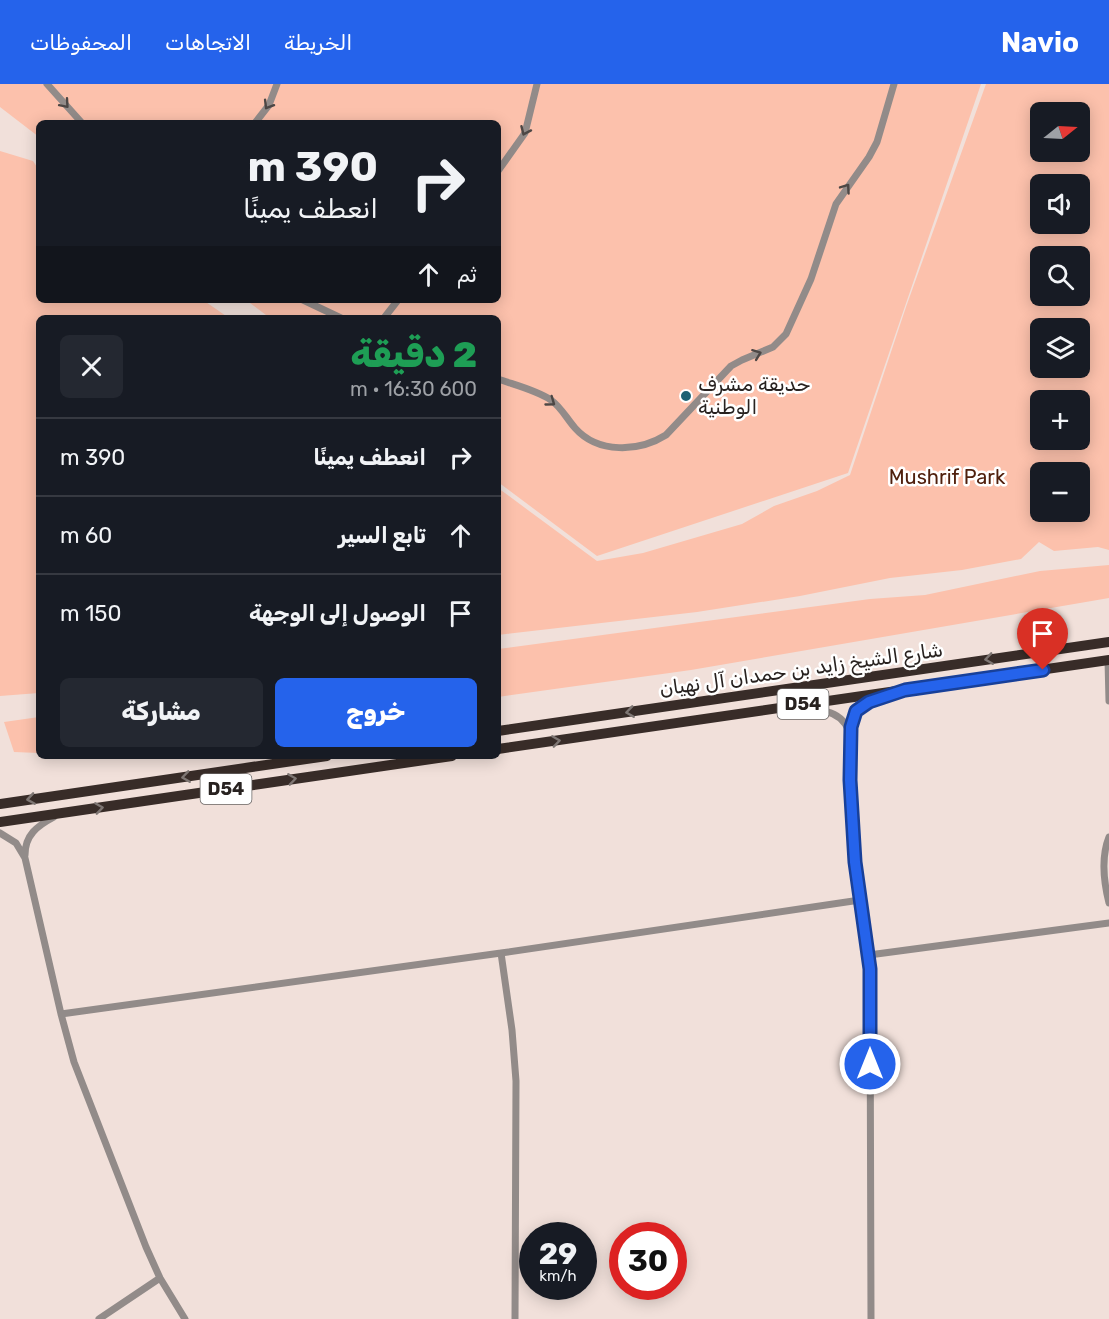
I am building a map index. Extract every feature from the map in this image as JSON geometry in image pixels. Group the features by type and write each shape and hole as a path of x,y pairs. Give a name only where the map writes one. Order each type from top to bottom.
{"highway":[{"name":"شارع الشيخ زايد بن حمدان آل نهيان","path":"501,731 1109,642"},
{"name":"شارع الشيخ زايد بن حمدان آل نهيان","path":"501,749 1109,660"},
{"name":"D54","path":"0,804 307,759"},
{"name":"D54","path":"0,822 431,759"}],"street":[{"path":"47,84 79,120"},
{"path":"257,120 269,105 277,84"},
{"path":"501,167 525,133 537,84"},
{"path":"501,380 549,399 559,407 579,432 601,445 636,447 666,435 731,366 773,347 786,334 811,279 836,204 877,142 894,84"},
{"path":"309,303 335,315"},
{"path":"386,315 396,303"},
{"path":"1109,660 1109,701"},
{"path":"871,1319 868,955 852,822 850,736 856,711 862,705 905,690"},
{"path":"767,710 828,711 846,723 850,736"},
{"path":"24,858 27,839 33,831 62,813"},
{"path":"0,833 16,843 24,858 61,1014 85,1093 160,1278 185,1319"},
{"path":"1109,837 1104,857 1105,884 1109,903"},
{"path":"61,1014 860,900"},
{"path":"868,955 1109,923"},
{"path":"501,953 512,1030 516,1081 515,1319"},
{"path":"99,1319 160,1278"}],"green space":[{"name":"حديقة مشرف الوطنية","path":"0,84 981,84 848,473 597,556 501,484 501,315 266,315 250,303 501,303 501,120 36,120 36,135 0,107"},
{"name":"Mushrif Park","path":"986,84 1109,84 1109,550 1098,547 1054,551 1039,542 1021,559 962,570 890,578 800,596 697,612 501,635 501,490 597,561 643,553 742,524 774,506 817,491 850,475 906,307"},
{"path":"0,151 33,161 36,166 36,303 207,303 225,315 36,315 36,693 0,696"},
{"path":"1109,565 1109,598 691,670 501,697 501,649 870,599 925,595 1040,571"},
{"path":"36,717 36,753 14,752 4,722"}],"place":[{"name":"حديقة مشرف الوطنية","path":"686,396"}],"route":[{"path":"870,1064 870,969 855,862 850,780 851,727 856,711 862,705 905,690 1043,670"}]}
